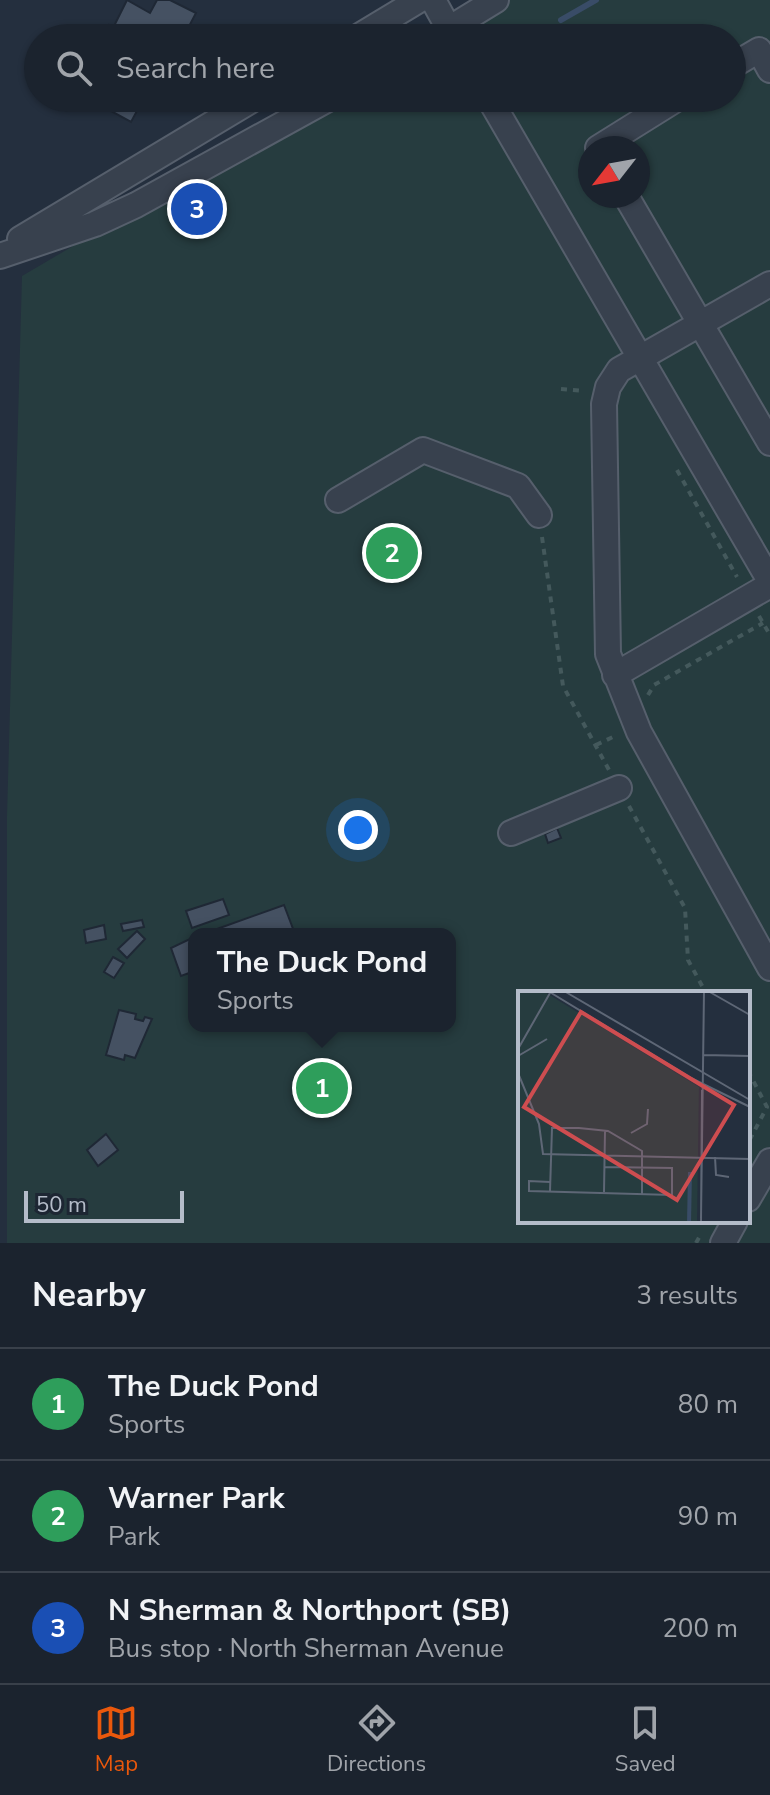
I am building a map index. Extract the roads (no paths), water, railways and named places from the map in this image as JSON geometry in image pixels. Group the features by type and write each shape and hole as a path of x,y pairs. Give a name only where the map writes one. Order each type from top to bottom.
{"street":[{"path":"379,24 419,0"},
{"path":"433,0 442,24"},
{"path":"462,24 496,0"},
{"path":"746,58 759,50 770,70"},
{"path":"0,254 232,112"},
{"path":"0,254 116,214 304,112"},
{"path":"497,112 641,355 770,583 615,675"},
{"path":"617,136 656,112"},
{"path":"633,208 770,443"},
{"path":"770,284 641,355 612,376 607,393 608,654 666,784 770,968"},
{"path":"338,500 423,450 518,486 539,515"},
{"path":"511,833 619,788"},
{"path":"750,1196 770,1161"},
{"path":"723,1243 734,1223"}],"waterway":[{"path":"561,20 596,0"}],"place":[{"name":"N Sherman & Northport (SB)","path":"197,209"},
{"name":"Warner Park","path":"392,553"},
{"name":"The Duck Pond","path":"322,1088"}]}
